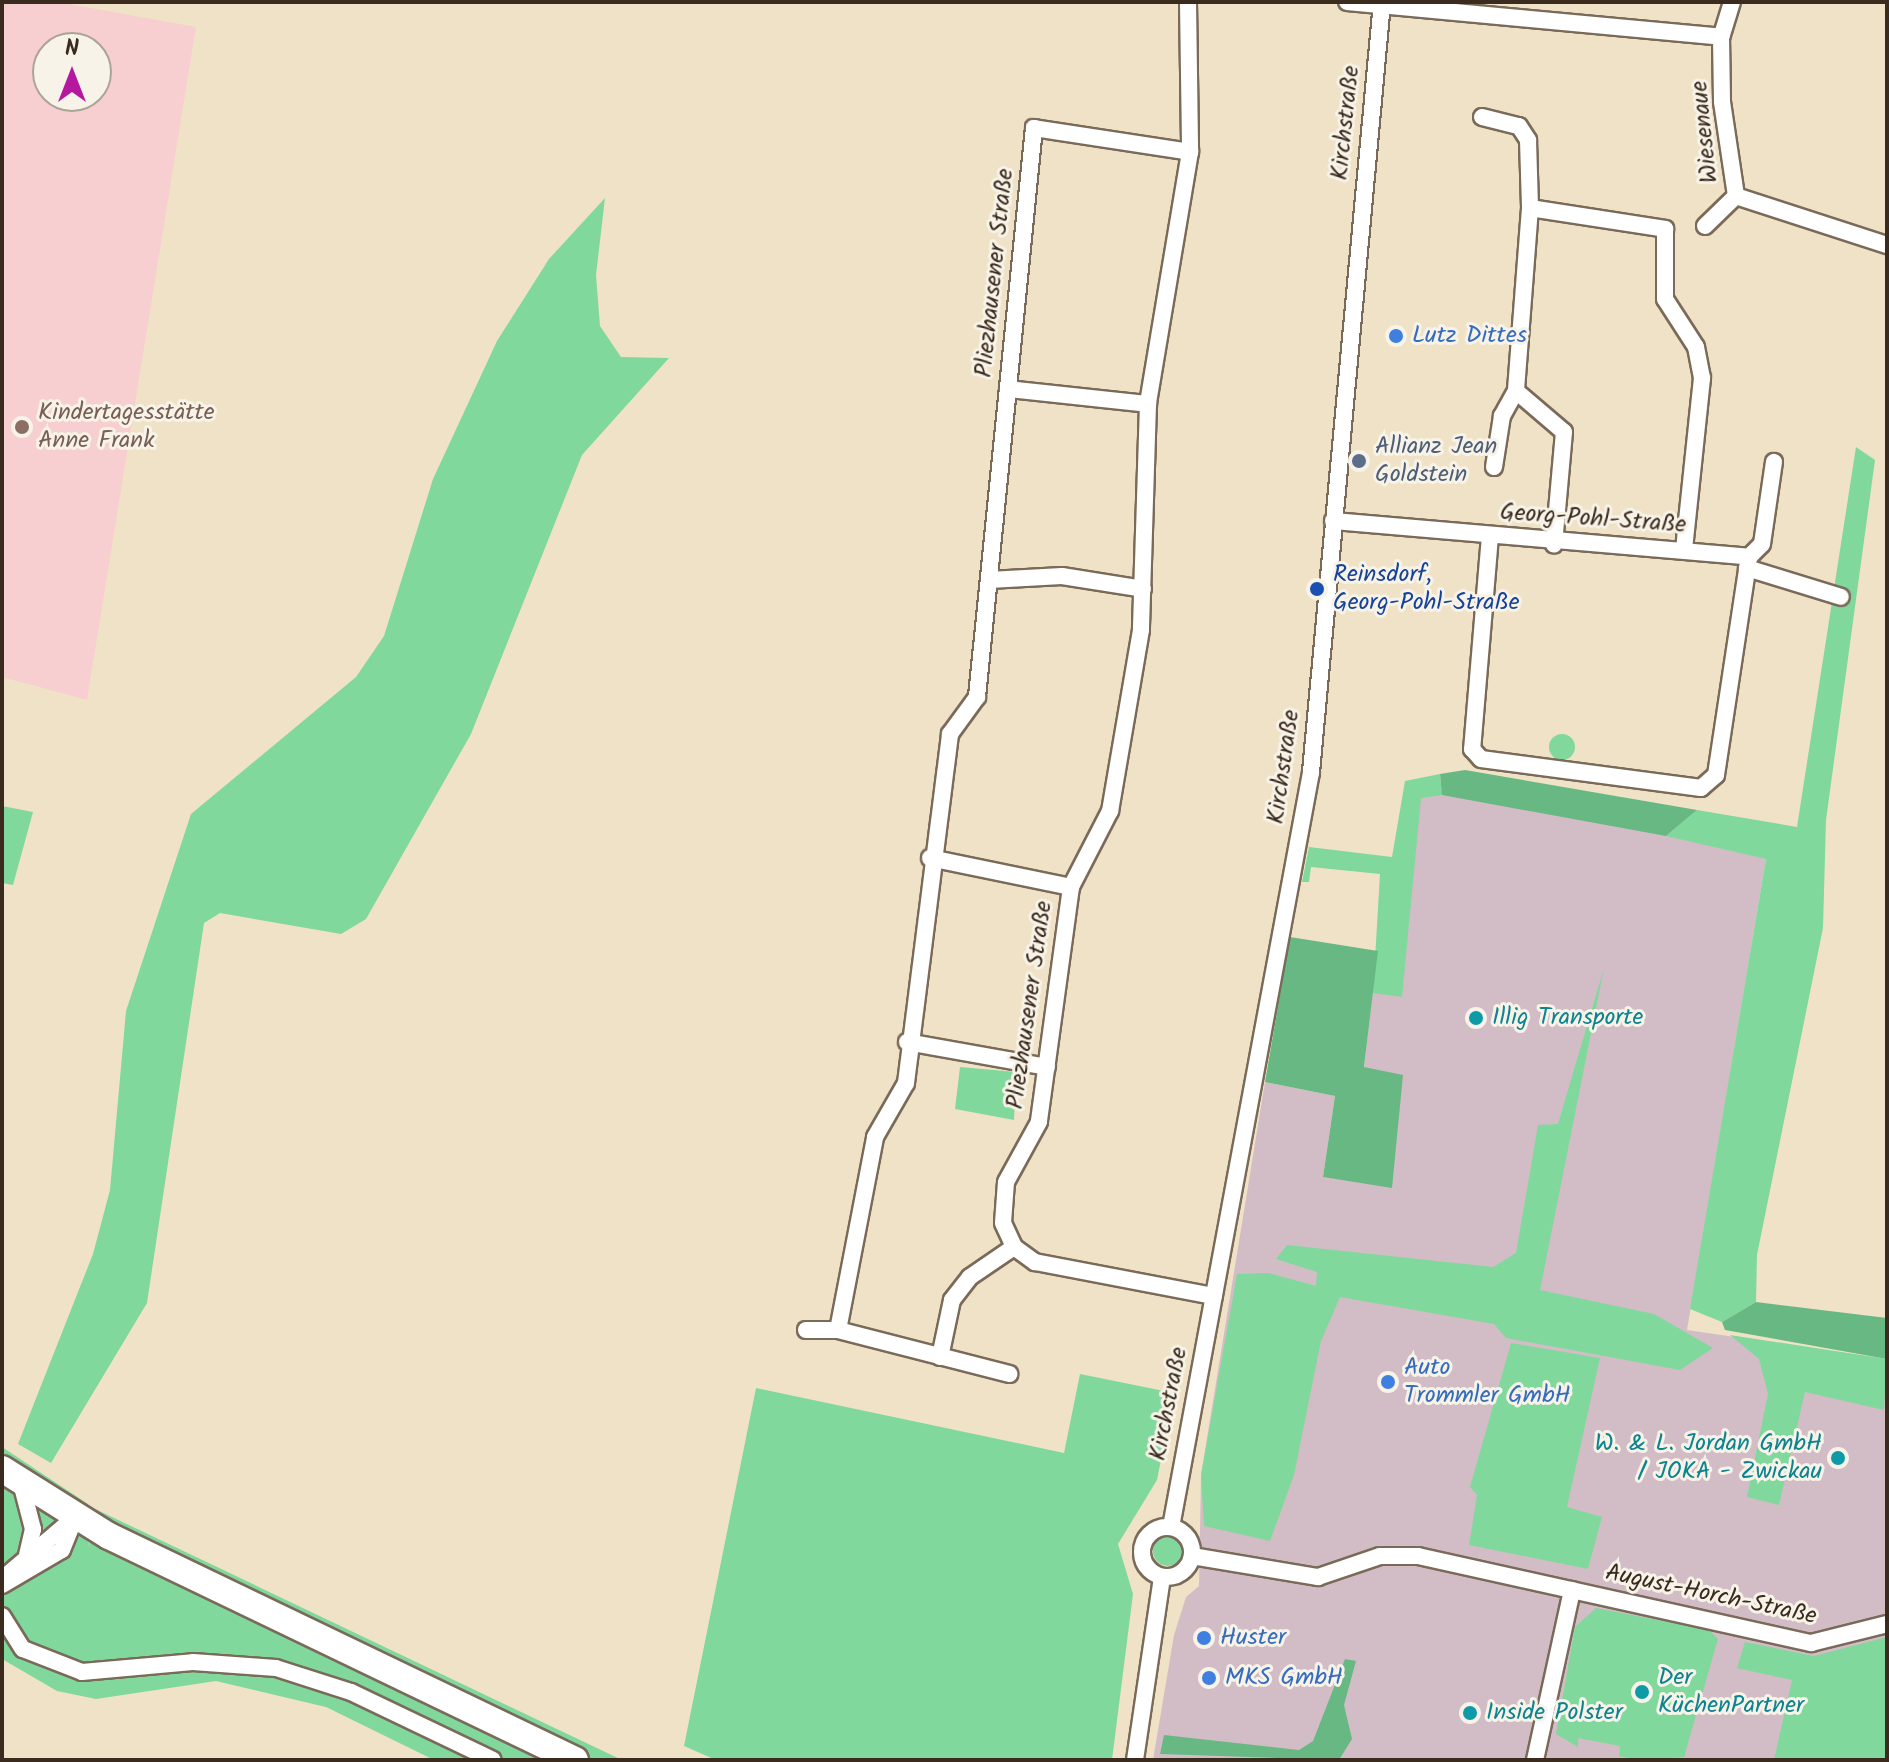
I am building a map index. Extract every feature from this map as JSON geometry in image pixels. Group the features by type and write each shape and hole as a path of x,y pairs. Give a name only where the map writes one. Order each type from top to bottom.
{"main road":[{"path":"11,1476 109,1536 575,1760"}],"street":[{"name":"Pliezhausener Straße","path":"1014,1247 1003,1223 1006,1182 1039,1122 1071,887 1110,811 1143,589 1148,404 1190,152 1188,2"},
{"path":"1347,2 1721,37"},
{"name":"Wiesenaue","path":"1732,2 1721,37 1736,196 1887,245"},
{"name":"Kirchstraße","path":"1171,1527 1311,772 1382,4"},
{"path":"1482,117 1519,126 1528,140 1530,208 1516,391 1502,416 1494,467"},
{"name":"Pliezhausener Straße","path":"838,1330 875,1137 906,1083 907,1042 930,858 950,734 977,697 1034,128 1190,152"},
{"path":"1705,226 1736,196"},
{"path":"1530,208 1665,229 1665,299 1696,347 1702,378 1684,549"},
{"path":"1008,389 1148,404"},
{"path":"1516,391 1564,432 1554,545"},
{"path":"1490,536 1472,749 1481,759 1701,788 1716,775 1748,563 1762,544 1774,462"},
{"name":"Georg-Pohl-Straße","path":"1333,521 1554,545 1684,549 1748,563 1841,597"},
{"path":"989,580 1062,576 1143,589"},
{"name":"Pliezhausener Straße","path":"930,858 1071,887"},
{"path":"907,1042 1047,1067"},
{"path":"940,1357 952,1300 970,1277 1014,1247 1035,1262 1214,1296"},
{"path":"806,1330 838,1330 1009,1374"},
{"path":"11,1476 33,1529 24,1562"},
{"path":"62,1550 75,1517"},
{"path":"2,1582 75,1517"},
{"path":"1171,1527 1189,1540 1192,1556 1181,1573 1162,1577 1147,1568 1142,1547 1155,1530 1171,1527"},
{"path":"2,1582 62,1550 109,1536"},
{"name":"August-Horch-Straße","path":"1192,1556 1318,1577 1398,1554 1811,1643 1887,1624"},
{"path":"1135,1760 1162,1577"},
{"name":"August-Horch-Straße","path":"1535,1760 1572,1590"},
{"path":"2,1616 23,1649 82,1672 193,1662 276,1668 351,1692 493,1760"}],"shaded area":[{"path":"2,2 58,2 196,27 87,700 2,677"},
{"path":"1411,783 1767,853 1687,1330 1887,1359 1887,1760 1153,1760 1174,1635 1186,1597 1199,1586 1201,1475 1265,1082 1335,1096 1323,1177 1392,1187 1364,1068 1387,871 1401,874"}],"green space":[{"path":"605,198 596,275 600,326 621,357 669,358 582,455 471,734 366,919 341,934 220,913 204,923 147,1303 51,1463 18,1444 93,1254 110,1190 126,1011 191,814 356,677 384,636 433,479 497,341 549,259"},
{"path":"1856,447 1875,460 1826,820 1823,928 1757,1255 1756,1302 1722,1322 1690,1309 1766,859 1666,836 1697,810 1797,827"},
{"path":"1562,734 1572,737 1575,747 1572,757 1562,760 1552,757 1549,747 1552,737"},
{"path":"1465,770 1697,810 1666,836 1442,795 1440,774"},
{"path":"1440,774 1442,795 1421,798 1402,997 1373,993 1380,874 1311,867 1309,882 1302,882 1309,847 1392,857 1405,781"},
{"path":"2,806 33,812 13,885 2,883"},
{"path":"1290,937 1378,951 1364,1067 1403,1075 1392,1188 1323,1177 1335,1096 1265,1082"},
{"path":"1604,968 1540,1290 1654,1314 1713,1348 1680,1370 1506,1338 1494,1324 1340,1297 1321,1341 1294,1475 1270,1541 1204,1526 1201,1475 1237,1274 1268,1273 1316,1286 1317,1272 1276,1259 1287,1245 1493,1267 1516,1253 1538,1125 1558,1124"},
{"path":"960,1067 1016,1072 1014,1120 955,1109"},
{"path":"1756,1302 1887,1318 1887,1359 1725,1330 1722,1322"},
{"path":"1730,1335 1887,1359 1884,1410 1805,1392 1779,1505 1747,1497 1768,1394 1759,1359"},
{"path":"1511,1343 1600,1358 1567,1507 1602,1517 1588,1569 1469,1545 1477,1495 1470,1487"},
{"path":"1080,1374 1174,1393 1157,1480 1118,1544 1133,1594 1112,1760 716,1760 684,1746 756,1388 1064,1453"},
{"path":"2,1447 88,1504 89,1549 91,1507 622,1760 434,1760 326,1707 216,1681 96,1699 57,1691 2,1659"},
{"path":"1168,1536 1178,1541 1183,1551 1178,1561 1168,1566 1158,1561 1153,1551 1158,1541"},
{"path":"1596,1608 1709,1630 1718,1639 1684,1757 1639,1760 1619,1756 1620,1746 1578,1738 1578,1747 1556,1734 1575,1627"},
{"path":"1887,1637 1886,1760 1774,1760 1792,1680 1737,1668 1745,1642 1814,1656"},
{"path":"1345,1659 1356,1661 1344,1705 1352,1739 1339,1760 1160,1754 1164,1735 1299,1750 1313,1741"}],"place":[{"name":"Lutz Dittes","path":"1396,336"},
{"name":"Kindertagesstätte Anne Frank","path":"22,427"},
{"name":"Allianz Jean Goldstein","path":"1359,461"},
{"name":"Reinsdorf, Georg-Pohl-Straße","path":"1317,589"},
{"name":"Illig Transporte","path":"1476,1018"},
{"name":"Auto Trommler GmbH","path":"1388,1382"},
{"name":"W. & L. Jordan GmbH / JOKA - Zwickau","path":"1838,1458"},
{"name":"Huster","path":"1204,1638"},
{"name":"MKS GmbH","path":"1209,1678"},
{"name":"Der KüchenPartner","path":"1642,1692"},
{"name":"Inside Polster","path":"1470,1713"}]}
